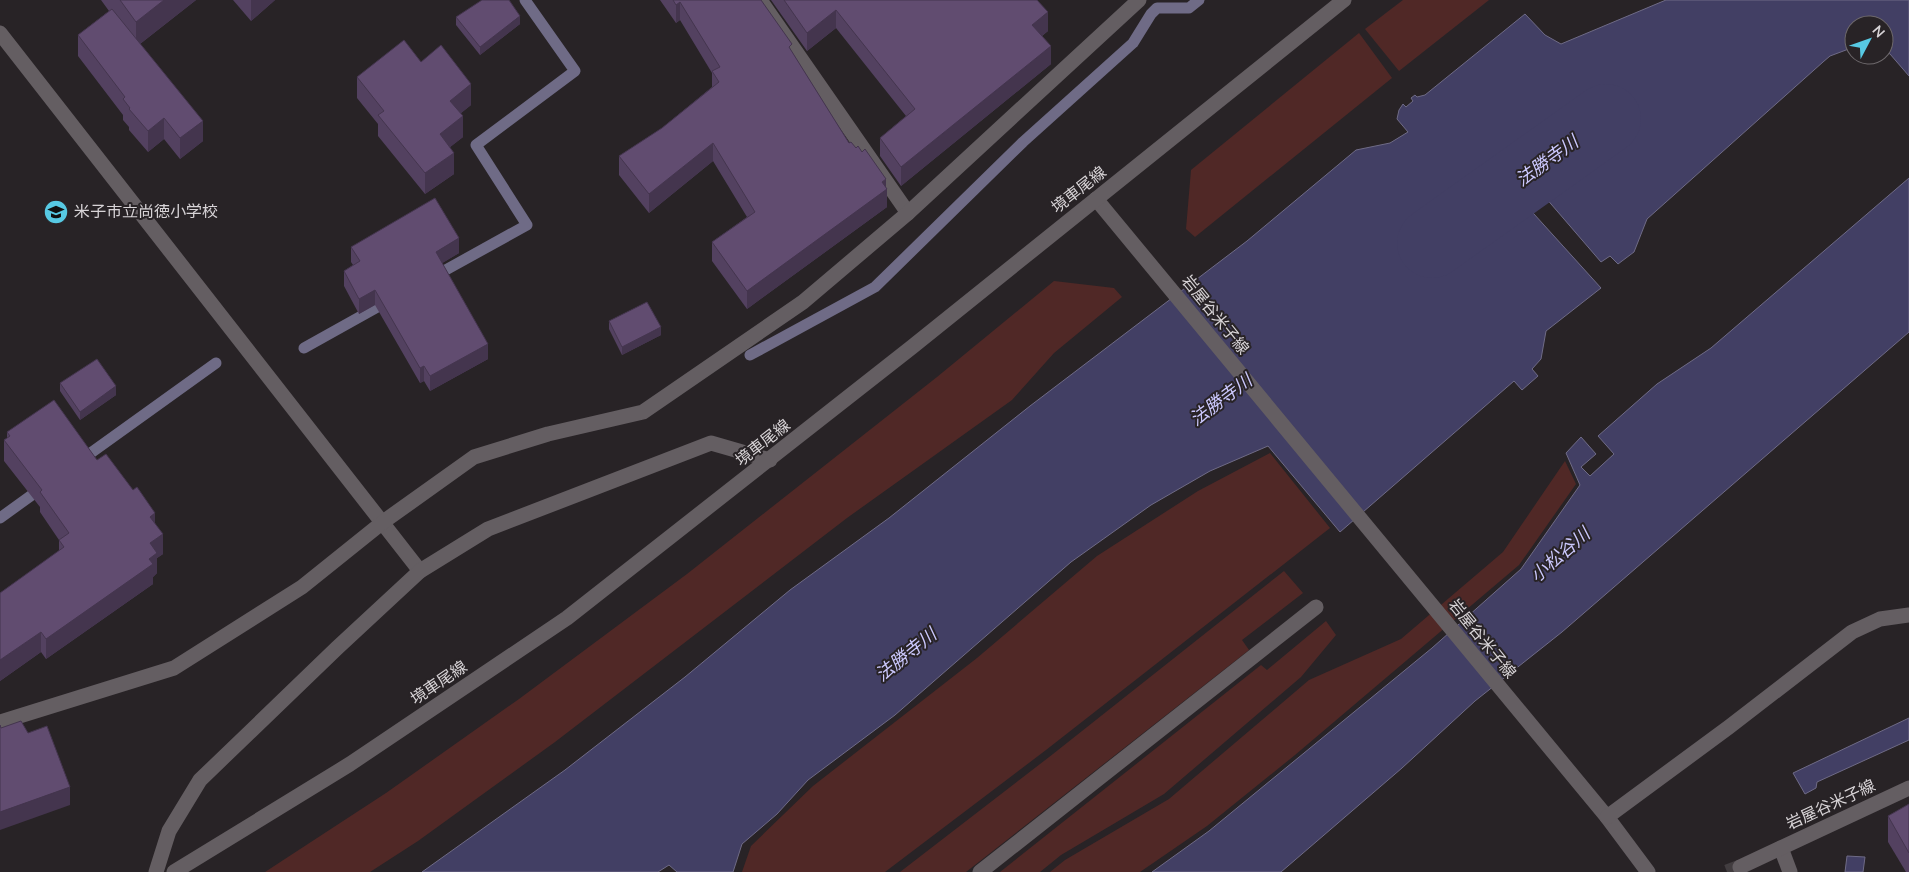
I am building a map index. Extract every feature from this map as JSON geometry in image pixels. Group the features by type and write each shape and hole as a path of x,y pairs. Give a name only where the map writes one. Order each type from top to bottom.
{"street":[{"path":"760,0 908,213"},
{"path":"0,722 174,668 302,588 383,522 474,457 548,434 643,412 803,302 908,213 1139,0"},
{"name":"境車尾線","path":"174,872 350,764 567,618 770,460 1344,0"},
{"path":"0,33 420,571"},
{"name":"岩屋谷米子線","path":"1096,199 1607,817 1648,872"},
{"path":"156,872 169,831 200,780 420,571 488,528 711,443 770,460"},
{"path":"980,872 1316,607"},
{"path":"1607,817 1730,728 1852,632 1880,619 1909,615"},
{"name":"岩屋谷米子線","path":"1740,867 1909,788"},
{"path":"1781,848 1790,872"}],"shaded area":[{"path":"1403,0 1489,0 1399,71 1365,29"},
{"path":"1359,33 1392,78 1195,237 1186,229 1191,170"},
{"path":"1054,281 1114,288 1122,297 1054,353 1012,400 847,518 555,742 418,841 370,872 265,872 386,793 519,699 687,574 937,377"},
{"path":"1270,453 1330,528 1046,750 885,872 742,872 751,846 813,786 977,658 1097,556 1198,491"},
{"path":"1565,461 1576,484 1519,565 1295,755 1207,826 1140,872 1050,872 1065,860 1169,799 1309,680 1401,639 1503,552"},
{"path":"1284,571 1303,593 1242,640 1249,650 966,872 900,872 1053,754"},
{"path":"1326,621 1336,635 1301,677 1164,794 1061,855 1040,872 1000,872 1261,665 1267,670"}],"water":[{"path":"1666,0 1909,0 1909,76 1894,59 1894,15 1844,15 1844,51 1830,56 1647,219 1634,252 1618,264 1610,256 1601,262 1520,168 1505,182 1601,288 1546,331 1541,359 1532,369 1538,376 1522,390 1514,381 1340,532 1268,446 1210,471 1151,505 1071,562 895,715 808,780 777,814 742,844 733,872 677,872 669,865 658,872 422,872 565,770 685,677 790,590 889,518 1030,406 1247,241 1356,150 1390,143 1408,132 1397,119 1403,104 1406,107 1413,101 1411,98 1415,95 1417,97 1425,95 1525,14 1545,35 1561,44"},
{"name":"小松谷川","path":"1909,178 1909,332 1562,632 1475,701 1402,768 1281,872 1152,872 1209,831 1432,648 1521,569 1580,485 1566,453 1581,437 1596,454 1581,467 1590,476 1614,454 1598,436 1657,384 1711,348"},
{"path":"1909,718 1909,740 1817,782 1816,788 1805,794 1793,773"},
{"path":"1847,856 1865,857 1863,872 1845,872"}],"building":[{"path":"120,0 164,0 136,22"},
{"path":"482,0 509,0 520,16 480,47 456,17"},
{"path":"673,0 761,0 792,44 789,47 849,143 851,142 856,148 858,146 862,152 865,149 886,179 882,182 887,189 747,291 712,242 755,212 713,143 649,194 619,156 662,128 719,82 712,71 720,67 680,2 676,5"},
{"path":"784,0 1037,0 1048,12 1032,25 1051,46 901,167 880,138 915,109 836,10 807,33"},
{"path":"112,9 203,121 180,138 164,118 148,131 129,109 123,99 125,97 78,35"},
{"path":"404,40 421,62 441,45 471,84 450,101 463,116 440,134 454,153 425,173 378,115 384,111 357,77"},
{"path":"435,198 459,238 436,252 488,344 430,376 424,366 420,368 375,290 359,299 344,271 360,261 351,247"},
{"path":"647,302 661,327 622,347 609,321"},
{"path":"97,359 116,386 80,412 60,383"},
{"path":"54,400 97,460 106,454 133,490 137,487 155,513 150,517 163,534 150,543 157,553 149,559 153,564 46,639 41,632 0,660 0,593 64,547 59,540 69,533 40,492 42,490 4,440 10,436 7,432"},
{"path":"21,721 28,733 47,726 70,787 0,812 0,725 1,728"},
{"path":"1909,804 1909,853 1888,816"}],"waterway":[{"path":"433,277 527,225 476,145 575,71 525,0"},
{"path":"750,355 875,287 1023,142 1133,43 1151,14 1157,8 1189,8 1199,0"},
{"name":"法勝寺川","path":"1432,243 1606,119"},
{"path":"304,348 390,300"},
{"path":"81,460 216,363"},
{"path":"0,518 43,487"}],"tunnel":[{"path":"1727,872 1740,867"}],"place":[{"name":"米子市立尚徳小学校","path":"56,212"}]}
